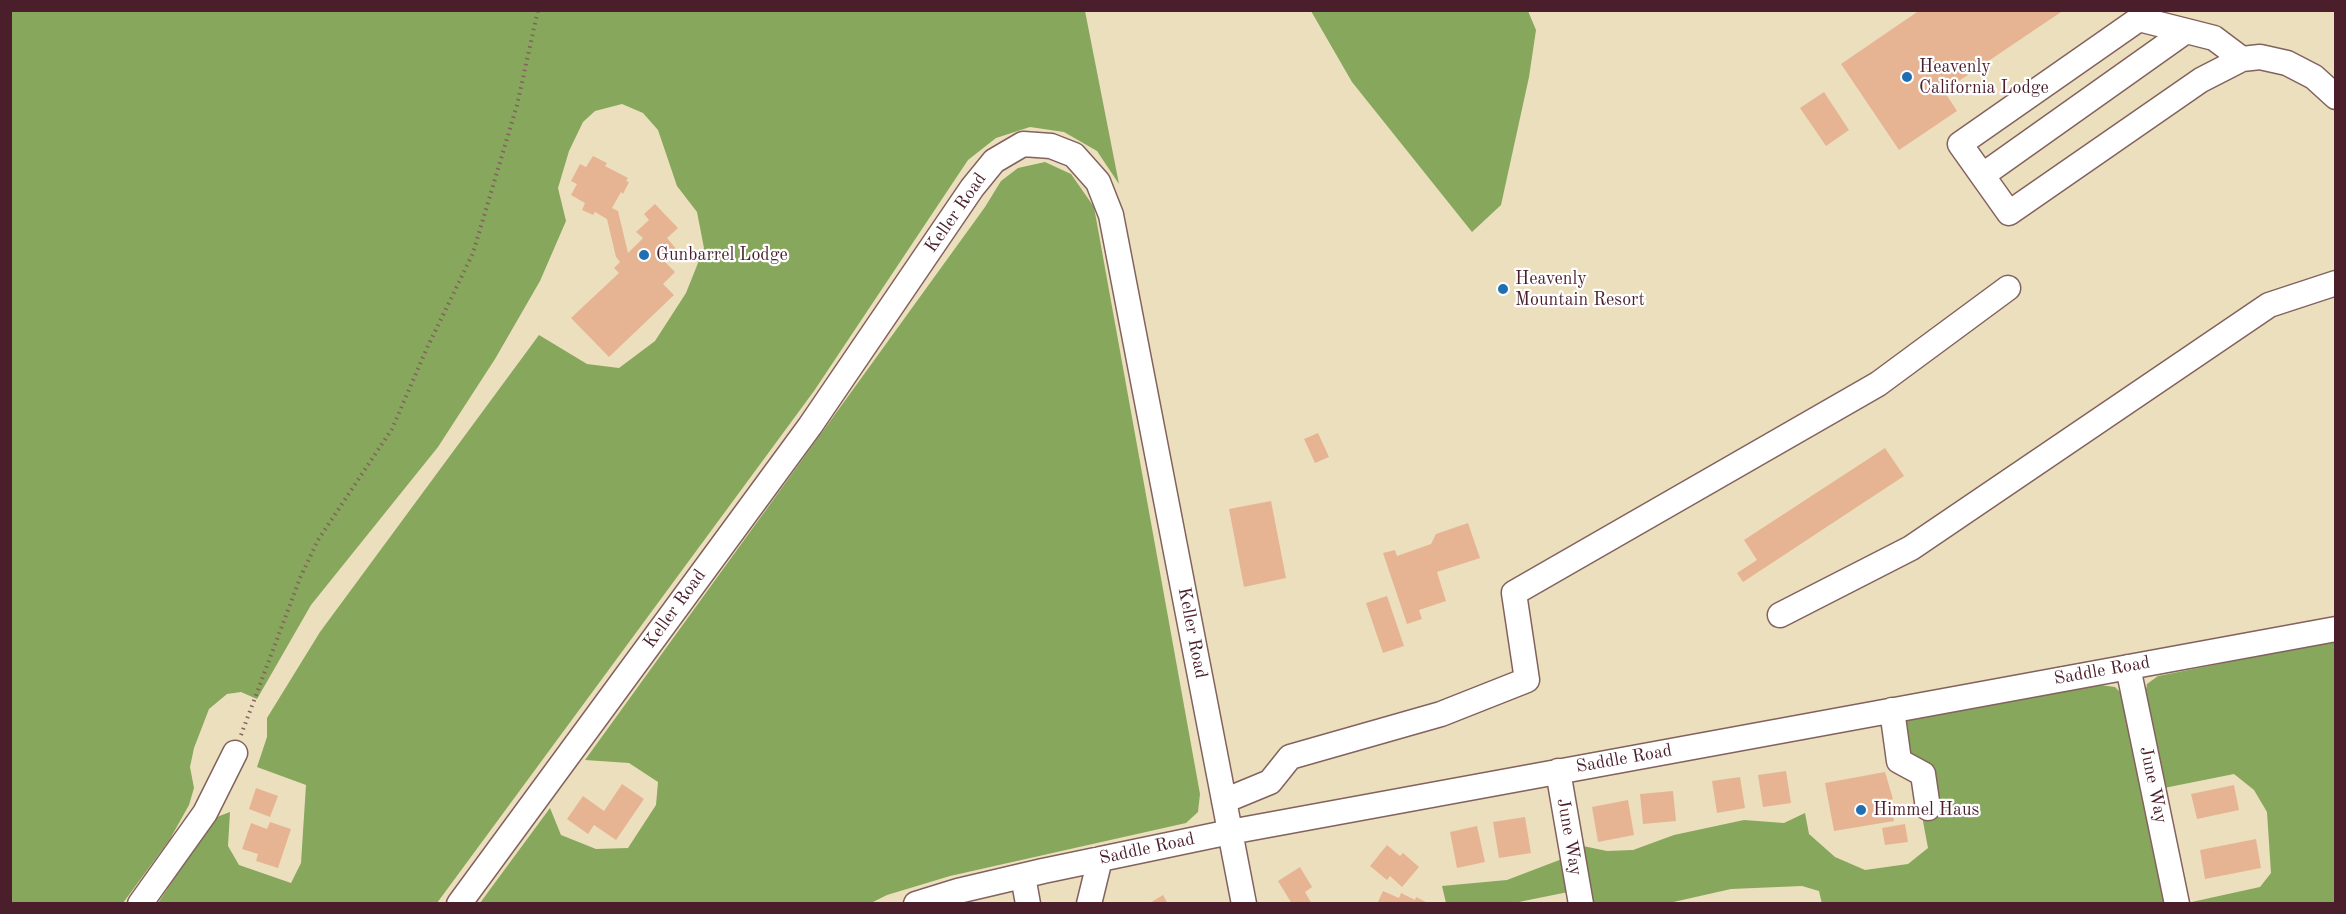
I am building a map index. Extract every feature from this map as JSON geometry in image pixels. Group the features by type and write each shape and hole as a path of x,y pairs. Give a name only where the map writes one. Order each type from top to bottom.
{"street":[{"path":"2241,59 2214,38 2139,19 1959,144 2009,213 2201,80 2241,59 2260,57 2287,63 2314,77 2336,96"},
{"path":"1983,175 2186,31"},
{"name":"Keller Road","path":"459,903 810,426 972,188 994,161 1023,144 1051,146 1074,154 1098,182 1111,214 1244,903"},
{"path":"1780,615 1911,548 2269,305 2336,283"},
{"path":"1224,801 1270,782 1290,757 1441,714 1527,680 1514,593 1878,384 2008,288"},
{"name":"Saddle Road","path":"916,903 1023,876 1230,832 2336,629"},
{"name":"June Way","path":"2128,667 2177,903"},
{"path":"1892,710 1899,761 1923,774 1928,808"},
{"path":"140,903 205,813 235,753"},
{"name":"June Way","path":"1558,771 1581,903"},
{"path":"1089,903 1100,859"},
{"path":"1023,876 1028,903"}],"path":[{"path":"235,753 300,578 318,540 392,429 427,348 473,254 518,105 538,10"}],"green space":[{"path":"10,11 1085,11 1119,184 1097,151 1064,132 1030,127 996,138 968,160 814,391 437,903 158,903 214,818 230,812 228,846 239,865 291,883 301,863 306,785 257,767 267,737 267,718 320,632 539,335 587,364 619,368 655,341 686,293 704,248 697,212 677,186 658,130 643,113 622,104 595,111 583,122 569,151 558,188 566,221 540,281 495,359 438,447 311,605 257,699 241,692 227,694 209,709 194,748 190,767 194,788 189,805 170,839 123,903 11,903"},
{"path":"1311,11 1528,11 1536,30 1529,77 1501,205 1472,232 1352,82"},
{"path":"1045,162 1071,174 1094,207 1200,794 1198,812 1186,823 950,876 887,895 871,903 480,903 550,808 561,835 596,849 628,848 656,805 658,782 629,763 585,760 985,207 1001,181 1018,168"},
{"path":"2335,641 2335,903 2187,903 2260,887 2271,873 2267,812 2254,790 2234,774 2164,788 2145,695 2147,684 2158,676"},
{"path":"2100,685 2115,687 2124,696 2165,904 1822,904 1819,891 1802,886 1731,889 1669,903 1588,903 1578,845 1607,851 1633,850 1674,835 1744,820 1784,823 1805,813 1809,834 1835,857 1865,870 1908,864 1928,848 1904,720"},
{"path":"1562,859 1568,892 1514,903 1446,903 1442,886 1507,880"}],"building":[{"name":"Heavenly California Lodge","path":"1920,10 2064,10 1944,91 1957,111 1899,150 1841,64"},
{"path":"1824,92 1849,130 1826,146 1800,108"},
{"name":"Gunbarrel Lodge","path":"593,156 607,163 605,166 628,178 626,181 629,182 623,194 621,192 612,208 618,211 628,253 643,238 636,232 649,220 644,214 655,204 678,228 667,238 677,250 665,262 675,272 663,284 674,295 609,357 571,318 619,273 614,268 620,262 616,257 607,219 595,212 593,215 582,210 585,203 571,195 577,184 571,181 580,164 586,167"},
{"path":"1318,433 1329,457 1315,463 1304,439"},
{"path":"1885,448 1904,476 1743,582 1737,573 1757,560 1744,540"},
{"path":"1271,501 1286,578 1244,587 1229,509"},
{"path":"1468,523 1480,558 1437,572 1446,601 1419,610 1422,619 1407,624 1383,553 1395,550 1397,556 1431,544 1436,534"},
{"path":"1387,596 1404,646 1383,653 1366,603"},
{"path":"1786,771 1791,803 1763,807 1758,775"},
{"name":"Himmel Haus","path":"1885,772 1893,799 1890,800 1894,821 1834,831 1825,783"},
{"path":"1740,777 1745,808 1717,813 1712,781"},
{"path":"622,784 644,799 616,840 594,825 588,834 567,819 583,796 604,811"},
{"path":"2234,785 2239,810 2197,819 2191,794"},
{"path":"256,788 278,796 270,817 249,809"},
{"path":"1673,791 1676,821 1643,824 1640,794"},
{"path":"1628,800 1634,835 1598,842 1592,807"},
{"path":"1525,817 1531,853 1499,858 1493,822"},
{"path":"270,822 291,829 278,868 256,861 258,854 242,849 251,823 267,829"},
{"path":"1905,824 1908,842 1885,845 1882,828"},
{"path":"1477,826 1485,862 1457,868 1450,832"},
{"path":"2256,839 2261,868 2205,879 2200,850"},
{"path":"1387,845 1400,856 1403,853 1419,867 1402,887 1390,876 1387,880 1370,866"},
{"path":"1300,867 1312,887 1305,892 1312,904 1292,904 1278,881"},
{"path":"1383,891 1399,898 1401,893 1415,900 1416,897 1430,904 1377,904"},
{"path":"1163,895 1168,904 1148,904"}],"place":[{"name":"Heavenly California Lodge","path":"1907,77"},
{"name":"Gunbarrel Lodge","path":"644,255"},
{"name":"Heavenly Mountain Resort","path":"1503,289"},
{"name":"Himmel Haus","path":"1861,810"}]}
